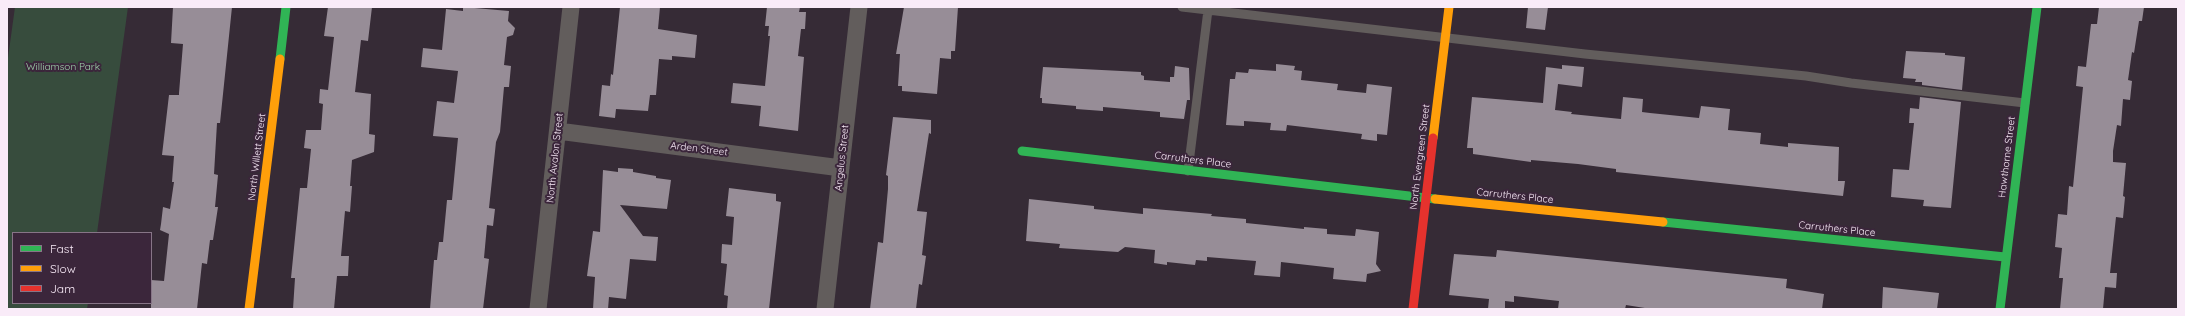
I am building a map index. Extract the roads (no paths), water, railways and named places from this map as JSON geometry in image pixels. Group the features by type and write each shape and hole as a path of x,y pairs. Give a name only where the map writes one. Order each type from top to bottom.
{"street":[{"name":"North Willett Street","path":"249,309 286,7"},
{"name":"North Avalon Street","path":"538,309 571,7"},
{"name":"Angelus Street","path":"825,309 858,7"},
{"name":"North Evergreen Street","path":"1413,309 1449,7"},
{"name":"Hawthorne Street","path":"2000,309 2005,257 2037,7"},
{"name":"Arden Street","path":"558,131 841,168"},
{"name":"Carruthers Place","path":"1022,151 1426,198 2005,257"}],"lane":[{"path":"1182,7 1445,36 1492,44 1806,76 1851,84 2025,102"},
{"path":"1188,171 1208,10"}],"park label":[{"name":"Williamson Park","path":"63,67"}]}
